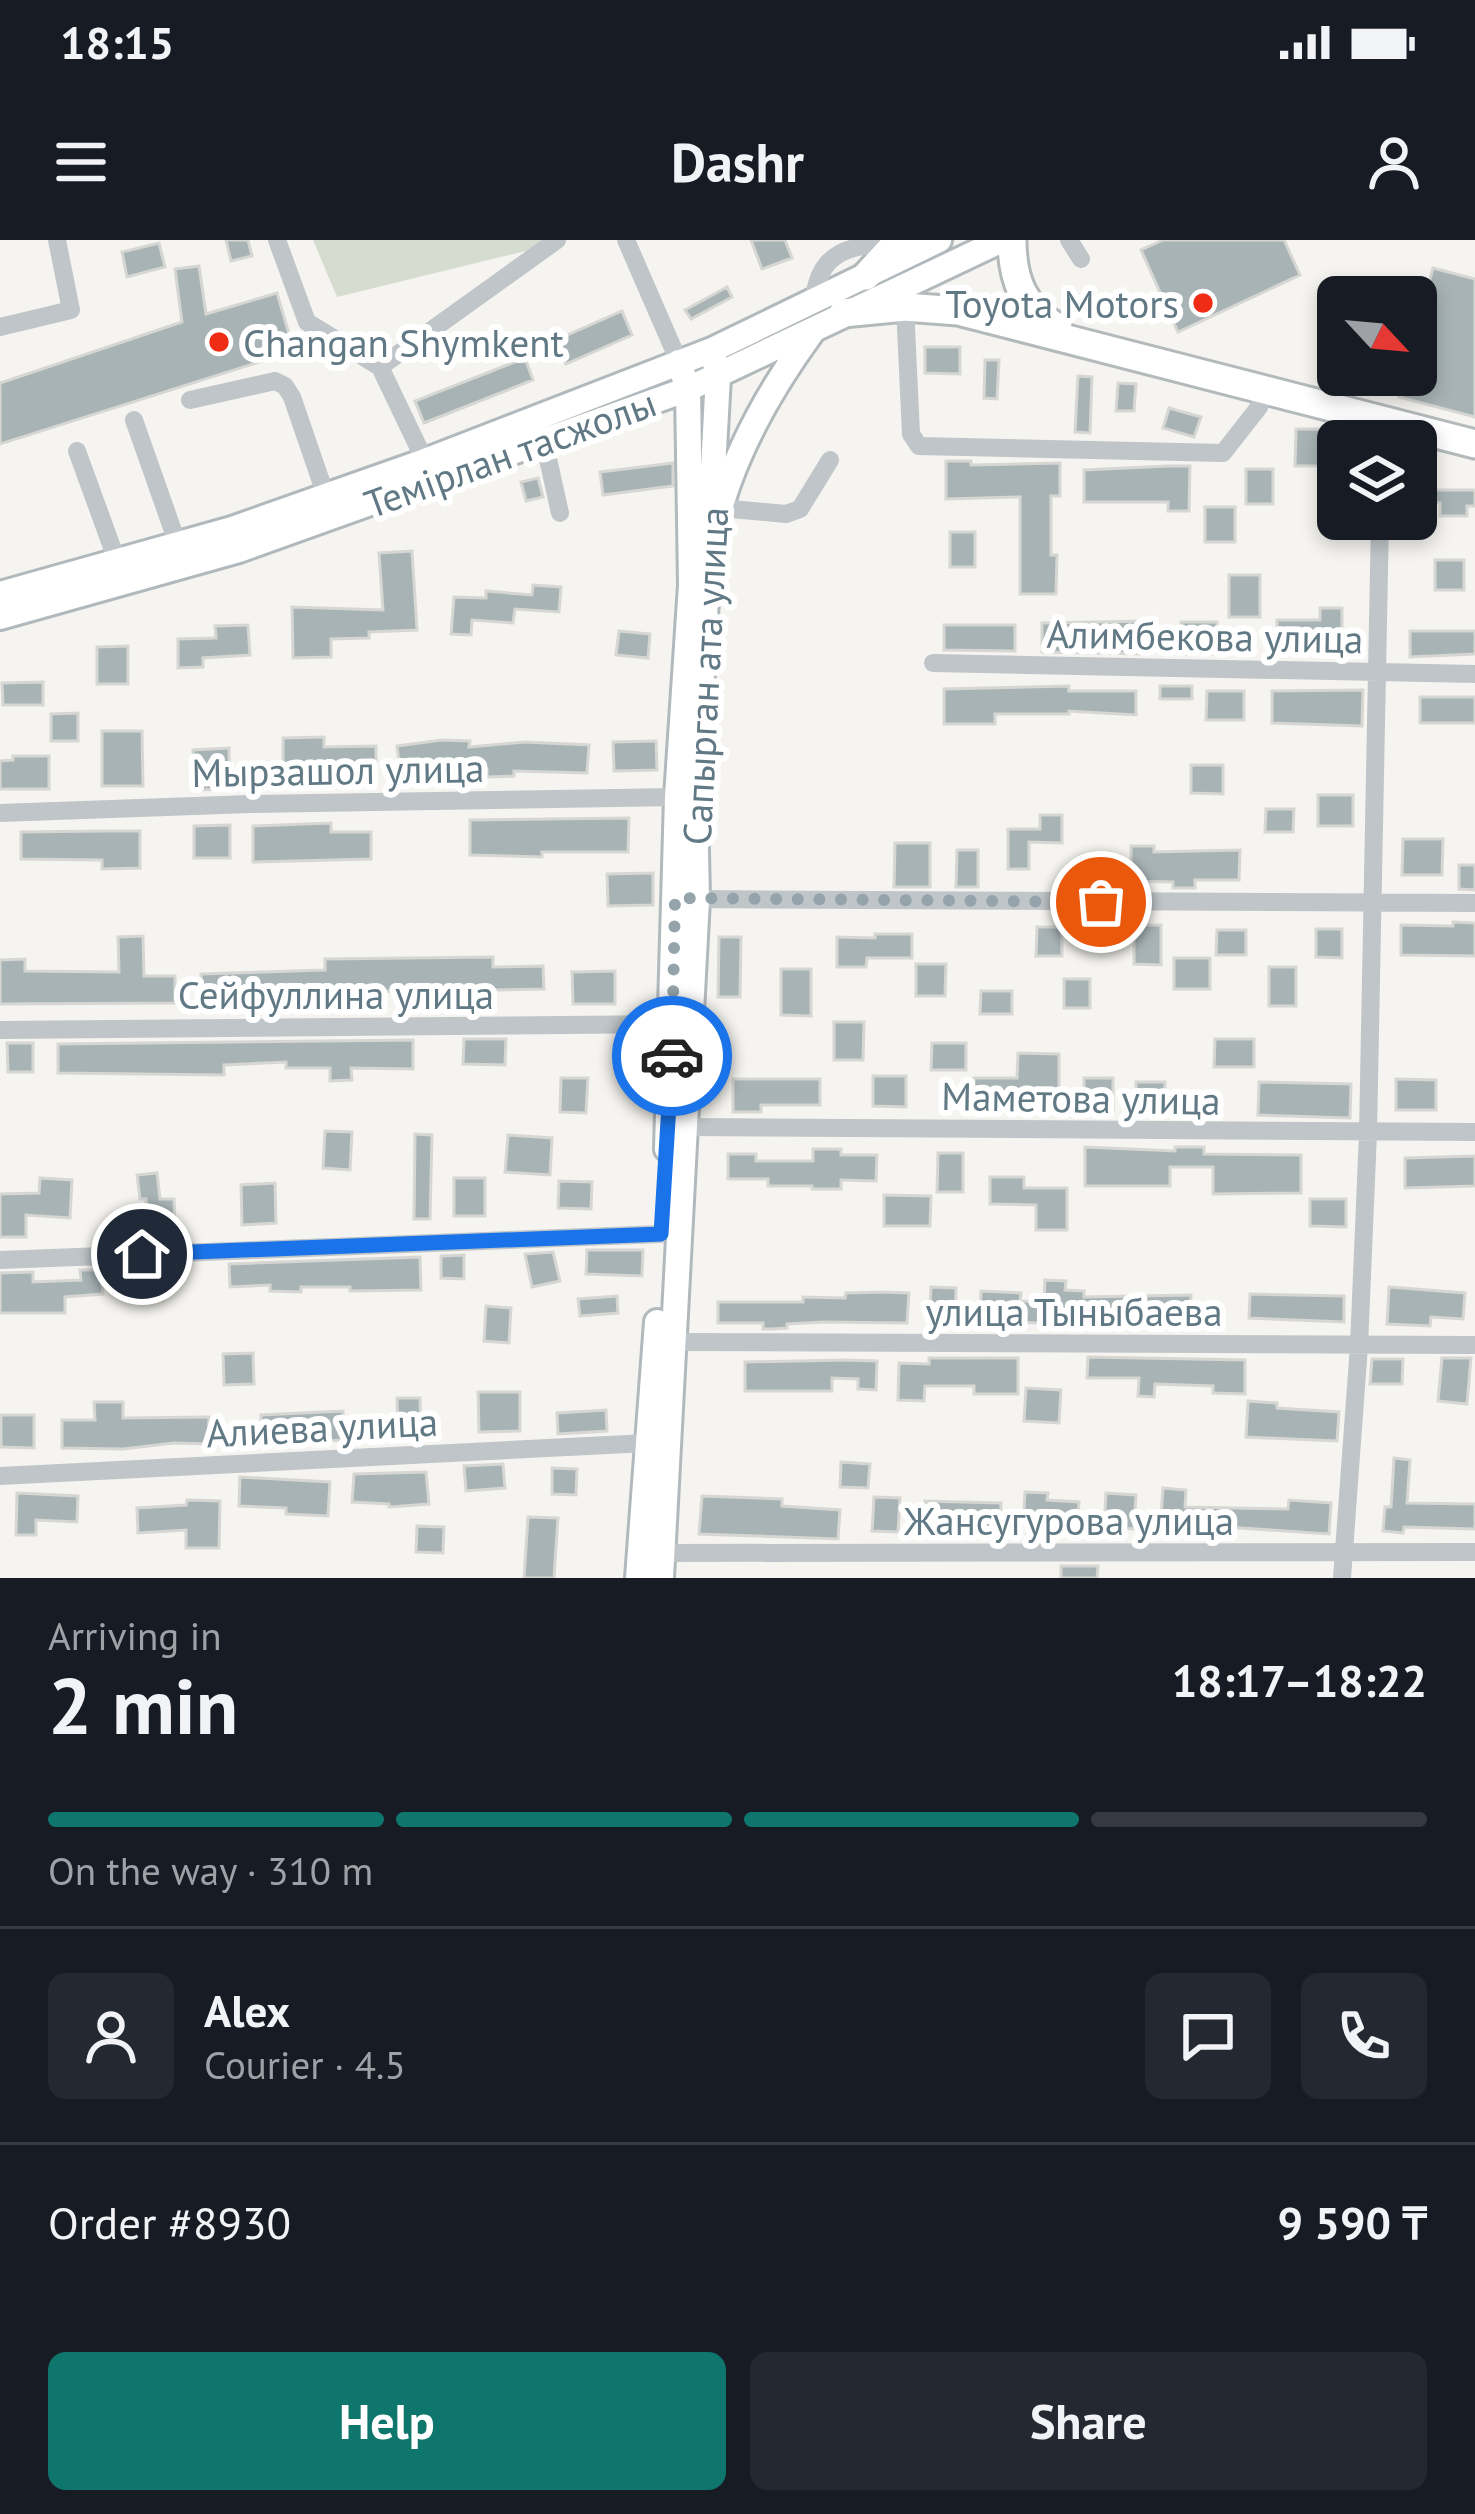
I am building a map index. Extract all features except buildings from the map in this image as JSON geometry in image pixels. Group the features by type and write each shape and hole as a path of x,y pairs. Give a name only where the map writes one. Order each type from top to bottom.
{"highway":[{"path":"1012,240 1015,280 1029,305 1051,324 1083,340"},
{"path":"866,276 898,241"},
{"path":"843,313 904,308 958,311 1266,389 1353,420"},
{"path":"1437,438 1475,444"}],"main road":[{"name":"Темірлан тасжолы","path":"0,617 239,550 688,389 718,376 866,276 939,240"},
{"name":"Темірлан тасжолы","path":"0,594 178,545 326,496 815,313 843,313 1002,240"},
{"path":"711,539 732,469 815,313"},
{"name":"Сапырган ата улица","path":"638,1578 657,1342 673,1024 695,803 711,539 718,376 712,350"},
{"name":"Сапырган ата улица","path":"662,1566 686,1127 686,899 677,797 691,585 688,389 679,362"}],"street":[{"path":"0,327 70,310 57,240"},
{"path":"277,240 307,322 380,368 425,461"},
{"path":"626,240 679,362"},
{"path":"1069,240 1081,259"},
{"path":"380,368 555,241"},
{"path":"815,313 816,276 825,262 857,247 898,241"},
{"path":"904,308 910,434 919,446 1223,454 1259,407 1266,389"},
{"path":"190,400 275,382 285,386 326,496"},
{"path":"134,420 178,545"},
{"path":"544,441 560,513"},
{"path":"77,451 117,561"},
{"path":"720,508 786,514 800,509 830,460"},
{"path":"1342,1578 1369,1133 1380,540"},
{"name":"Алимбекова улица","path":"933,663 1475,674"},
{"name":"Мырзашол улица","path":"0,813 677,797"},
{"path":"686,899 1475,903"},
{"name":"Сейфуллина улица","path":"0,1030 673,1024"},
{"name":"Маметова улица","path":"686,1127 1475,1132"},
{"path":"0,1260 661,1234"},
{"name":"улица Тыныбаева","path":"673,1342 1475,1345"},
{"name":"Алиева улица","path":"0,1476 646,1443"},
{"name":"Жансугурова улица","path":"662,1566 1475,1552"}],"shaded area":[{"path":"313,240 546,240 546,246 337,297"}],"way so far":[{"path":"672,1056 675,898 1101,902"}],"place":[{"name":"Toyota Motors","path":"1203,303"},
{"name":"Changan Shymkent","path":"219,342"}],"route":[{"path":"142,1254 661,1234 672,1056"}]}
